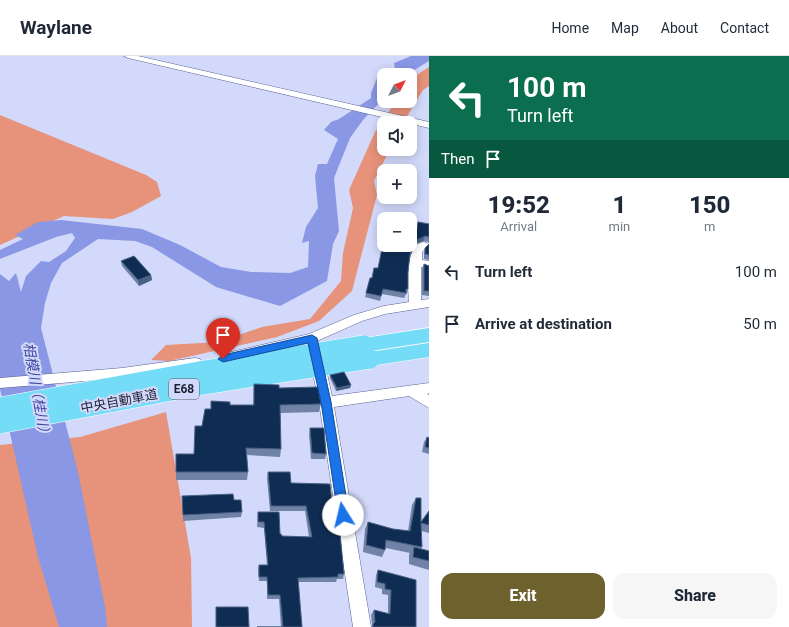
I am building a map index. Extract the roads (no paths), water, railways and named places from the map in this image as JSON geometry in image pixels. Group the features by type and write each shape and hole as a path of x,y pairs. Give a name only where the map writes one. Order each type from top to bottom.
{"highway":[{"name":"中央自動車道","path":"0,424 367,352 429,335"},
{"name":"中央自動車道","path":"0,407 199,371 367,352 429,350"}],"street":[{"path":"128,56 429,125"},
{"path":"414,305 417,251 423,245"},
{"path":"416,263 429,265"},
{"path":"0,383 122,374 237,356 312,338 358,318 429,303"},
{"path":"312,338 326,402 362,627"},
{"path":"326,402 429,388"},
{"path":"411,390 429,402"}],"water":[{"path":"411,56 429,56 429,61 417,68 395,68 394,63"},
{"name":"相模川（桂川）","path":"377,78 377,105 363,120 350,138 334,178 339,231 333,244 327,281 280,306 216,287 152,247 135,241 98,239 62,263 51,283 45,303 41,328 78,472 105,607 107,627 59,627 38,557 0,389 0,274 9,281 16,273 21,292 26,276 41,261 49,262 66,251 75,238 72,233 56,237 0,259 0,250 23,239 15,235 38,222 61,220 142,229 180,245 221,267 251,272 290,273 308,267 309,241 302,243 306,227 318,208 315,176 318,164 327,164 338,139 324,130 331,122 339,119 371,98 371,93"}]}
